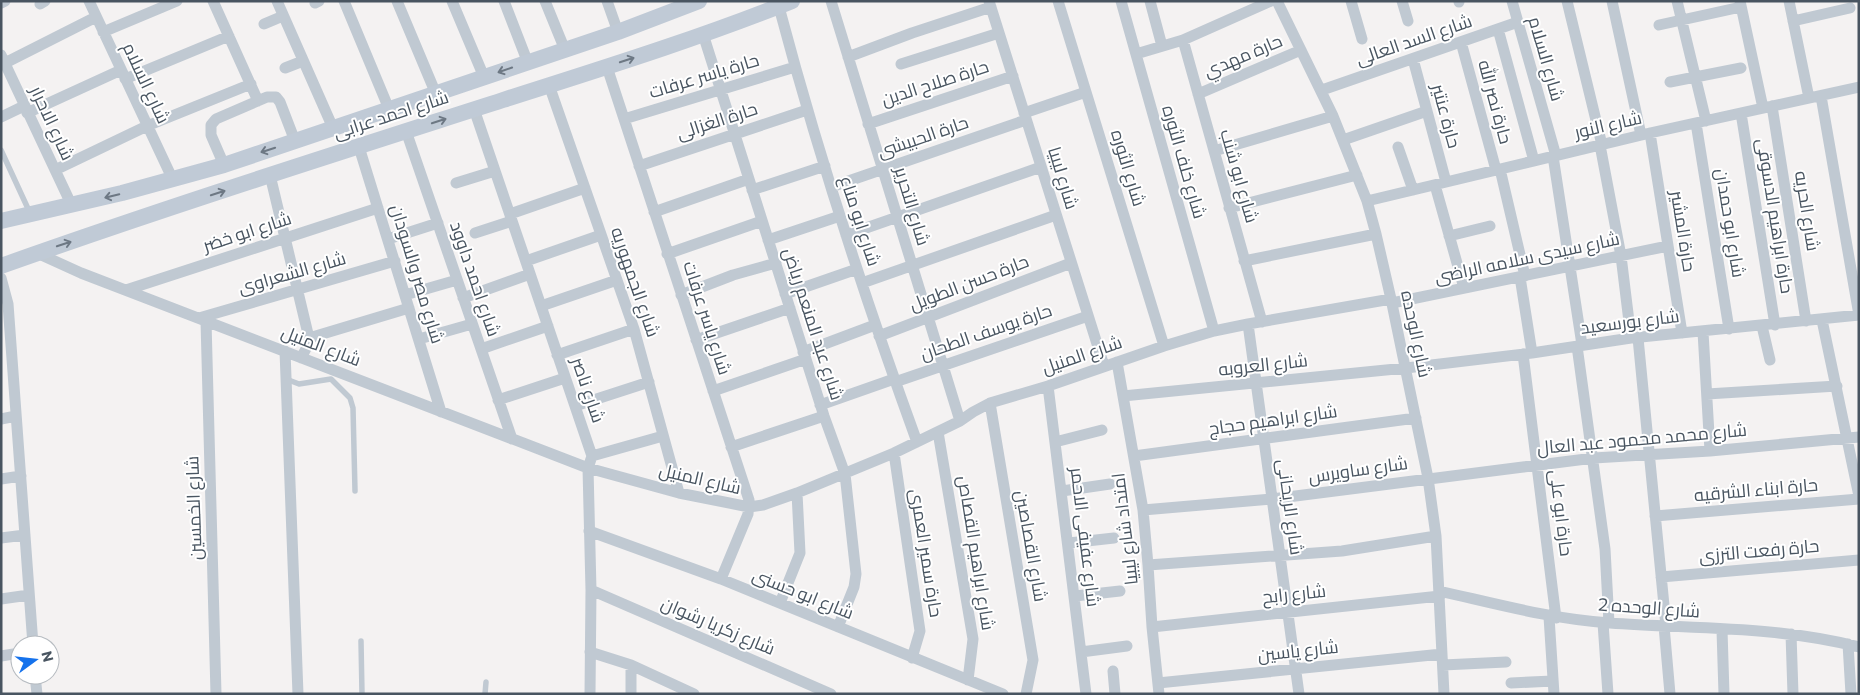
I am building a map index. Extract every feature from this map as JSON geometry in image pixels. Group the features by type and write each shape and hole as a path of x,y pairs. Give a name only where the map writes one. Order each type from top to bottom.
{"street":[{"path":"1,3 5,1"},
{"name":"شارع السلام","path":"89,1 173,180"},
{"path":"103,32 177,1"},
{"path":"212,1 258,101"},
{"path":"277,1 334,128"},
{"path":"344,1 389,109"},
{"path":"397,1 436,94"},
{"path":"452,1 484,78"},
{"path":"504,1 528,63"},
{"path":"545,1 565,50"},
{"path":"607,1 618,32"},
{"name":"شارع احمد عرابى","path":"1,221 72,206 224,165 618,32 666,8 699,1"},
{"name":"شارع التحرير","path":"830,1 960,421"},
{"name":"شارع الثوره","path":"1058,1 1164,346"},
{"name":"شارع خلف الثوره","path":"1121,1 1214,332"},
{"path":"1150,1 1162,46"},
{"path":"1136,54 1183,40 1271,1"},
{"name":"شارع الوحده","path":"1277,1 1334,116 1357,175 1376,234 1392,301 1428,478 1436,536 1444,694"},
{"path":"1351,1 1362,39"},
{"path":"1402,1 1408,21"},
{"name":"شارع السلام","path":"1512,1 1555,156 1605,549 1608,694"},
{"path":"1567,1 1601,145 1634,338 1649,454 1670,694"},
{"name":"حارة المشير","path":"1612,1 1646,134 1668,246 1682,334"},
{"name":"شارع ابو حمدان","path":"1677,1 1695,77 1729,329"},
{"path":"1789,1 1809,98"},
{"name":"شارع احمد عرابى","path":"1,266 703,34 785,4"},
{"name":"شارع ابو مناع","path":"785,4 795,67 807,110 877,331 917,442"},
{"path":"848,57 990,4"},
{"name":"شارع ليبيا","path":"990,4 1104,366"},
{"path":"1659,25 1740,4"},
{"name":"شارع الحريه","path":"1740,4 1768,107 1806,321"},
{"path":"1793,21 1850,8"},
{"path":"264,24 284,16"},
{"path":"2,59 96,17"},
{"name":"شارع السد العالى","path":"1322,90 1518,22"},
{"path":"1498,29 1534,161"},
{"path":"901,64 999,33"},
{"name":"شارع عبد المنعم رياض","path":"703,34 820,405 844,474 856,574 854,587 838,627"},
{"path":"1,117 228,36"},
{"name":"شارع ابو شنب","path":"1183,40 1262,322"},
{"name":"حارة نصر الله","path":"1461,42 1498,170 1523,276"},
{"name":"حارة مهدي","path":"1198,94 1301,50"},
{"name":"شارع الاحرار","path":"2,59 72,206"},
{"name":"حارة عنتير","path":"1413,59 1427,111 1449,236 1464,288"},
{"path":"285,68 303,61"},
{"name":"شارع ياسر عرفات","path":"607,66 749,500 749,507"},
{"name":"حارة ياسر عرفات","path":"624,119 795,67"},
{"path":"1670,82 1741,68"},
{"name":"حارة صلاح الدين","path":"868,124 1013,76"},
{"path":"55,170 147,126 251,84"},
{"name":"شارع الجمهوريه","path":"549,85 634,329 679,493"},
{"name":"شارع النور","path":"1366,201 1646,134 1859,87"},
{"name":"حارة الحبيشى","path":"831,187 1086,92"},
{"path":"224,165 211,135 211,125 216,119 270,96 279,99 295,141"},
{"path":"1821,96 1859,315"},
{"name":"شارع ناصر","path":"474,109 592,456"},
{"name":"حارة الغزالى","path":"639,166 807,110"},
{"path":"1344,140 1427,111"},
{"name":"حارة ابراهيم الدسوقى","path":"1741,113 1775,325"},
{"path":"1214,151 1334,116"},
{"name":"شارع احمد داوود","path":"406,132 512,439"},
{"name":"شارع مصر والسودان","path":"360,146 441,412"},
{"path":"1398,147 1413,190"},
{"path":"654,212 825,166"},
{"path":"846,235 1042,167"},
{"path":"456,183 495,171"},
{"path":"1230,208 1357,175"},
{"path":"270,176 309,338 302,358"},
{"path":"475,233 585,188"},
{"name":"شارع ابو خضر","path":"126,290 378,208"},
{"path":"862,283 1056,215"},
{"path":"768,240 840,216"},
{"path":"667,254 762,221"},
{"path":"388,239 438,224"},
{"path":"1449,236 1490,226"},
{"path":"1244,260 1376,234"},
{"path":"526,262 601,235"},
{"name":"شارع سيدى سلامه الراضى","path":"1392,301 1668,246"},
{"name":"شارع المنيل","path":"37,253 81,273 588,468 679,493 749,507 763,505 797,493 894,453 960,421 990,404 1164,346 1248,324 1392,301"},
{"name":"شارع الشعراوى","path":"202,320 298,289 395,261"},
{"path":"681,295 725,278 776,263"},
{"name":"حارة حسن الطويل","path":"713,391 805,355 877,331 928,317 1072,263"},
{"path":"786,294 857,269"},
{"path":"463,298 530,274"},
{"name":"حارة ابو على","path":"1523,276 1537,466 1553,617 1554,694"},
{"path":"1,278 8,304 6,358 16,416 32,635"},
{"path":"405,295 457,280"},
{"path":"541,306 617,280"},
{"path":"309,338 409,308"},
{"path":"696,340 790,308"},
{"name":"شارع بورسعيد","path":"1406,368 1528,354 1634,338 1859,315"},
{"name":"حارة يوسف الطحان","path":"820,405 1088,316"},
{"name":"شارع الخمسين","path":"202,320 216,694"},
{"path":"1822,320 1837,386 1853,438 1859,497"},
{"path":"419,339 472,324"},
{"name":"شارع الريحانى","path":"1248,324 1298,694"},
{"path":"481,349 548,326"},
{"path":"1762,326 1770,360"},
{"path":"558,355 634,329"},
{"path":"1703,332 1710,451"},
{"path":"285,351 298,694"},
{"name":"امتداد شارع ليبيا","path":"1117,362 1143,510 1158,688"},
{"name":"شارع العروبه","path":"1123,396 1406,368"},
{"path":"498,400 565,378"},
{"path":"575,406 648,382"},
{"name":"شارع عفيفى الاحمر","path":"1048,386 1086,694"},
{"path":"1707,394 1837,386"},
{"name":"شارع القصاصين","path":"990,404 1033,660 1026,694"},
{"path":"1,418 16,416"},
{"path":"731,447 824,416"},
{"name":"شارع ابراهيم حجاج","path":"1134,456 1416,418"},
{"path":"1055,442 1102,430"},
{"name":"شارع ابراهيم القصاص","path":"938,432 973,639 968,680"},
{"path":"590,694 591,590 588,468 592,456 663,436"},
{"name":"شارع محمد محمود عبد العال","path":"1428,478 1594,458 1710,451 1853,438"},
{"name":"حارة سمير العمرى","path":"894,453 920,632 912,658"},
{"path":"1,479 20,476"},
{"name":"شارع ساويرس","path":"1143,510 1272,499 1428,478"},
{"path":"1062,491 1110,484"},
{"path":"780,603 800,553 797,493"},
{"name":"حارة ابناء الشرقيه","path":"1655,516 1859,497"},
{"path":"722,579 749,507"},
{"name":"شارع ابو حسنى","path":"589,531 722,579 1003,694"},
{"path":"1,538 25,535"},
{"path":"1148,565 1342,551 1436,536"},
{"path":"1068,543 1114,538"},
{"name":"حارة رفعت الترزى","path":"1661,578 1859,560"},
{"name":"شارع زكريا رشوان","path":"591,590 831,694"},
{"path":"1075,596 1120,591"},
{"name":"شارع الوحده 2","path":"1440,594 1553,617 1606,623 1791,634 1853,646"},
{"name":"شارع رابح","path":"1152,627 1440,594"},
{"path":"1,599 30,595"},
{"path":"1722,630 1724,694"},
{"path":"1791,634 1793,694"},
{"path":"1081,652 1127,646"},
{"path":"1851,694 1853,646"},
{"path":"590,652 631,665 694,694"},
{"name":"شارع ياسين","path":"1158,688 1295,669 1442,660 1506,662"},
{"path":"631,665 632,694"},
{"path":"1113,671 1115,694"},
{"path":"1511,683 1553,681"}],"lane":[{"path":"1,150 31,215"},
{"path":"286,379 299,384 331,379 350,398 353,408 355,491"},
{"path":"361,641 362,694"},
{"path":"485,694 486,682"}]}
